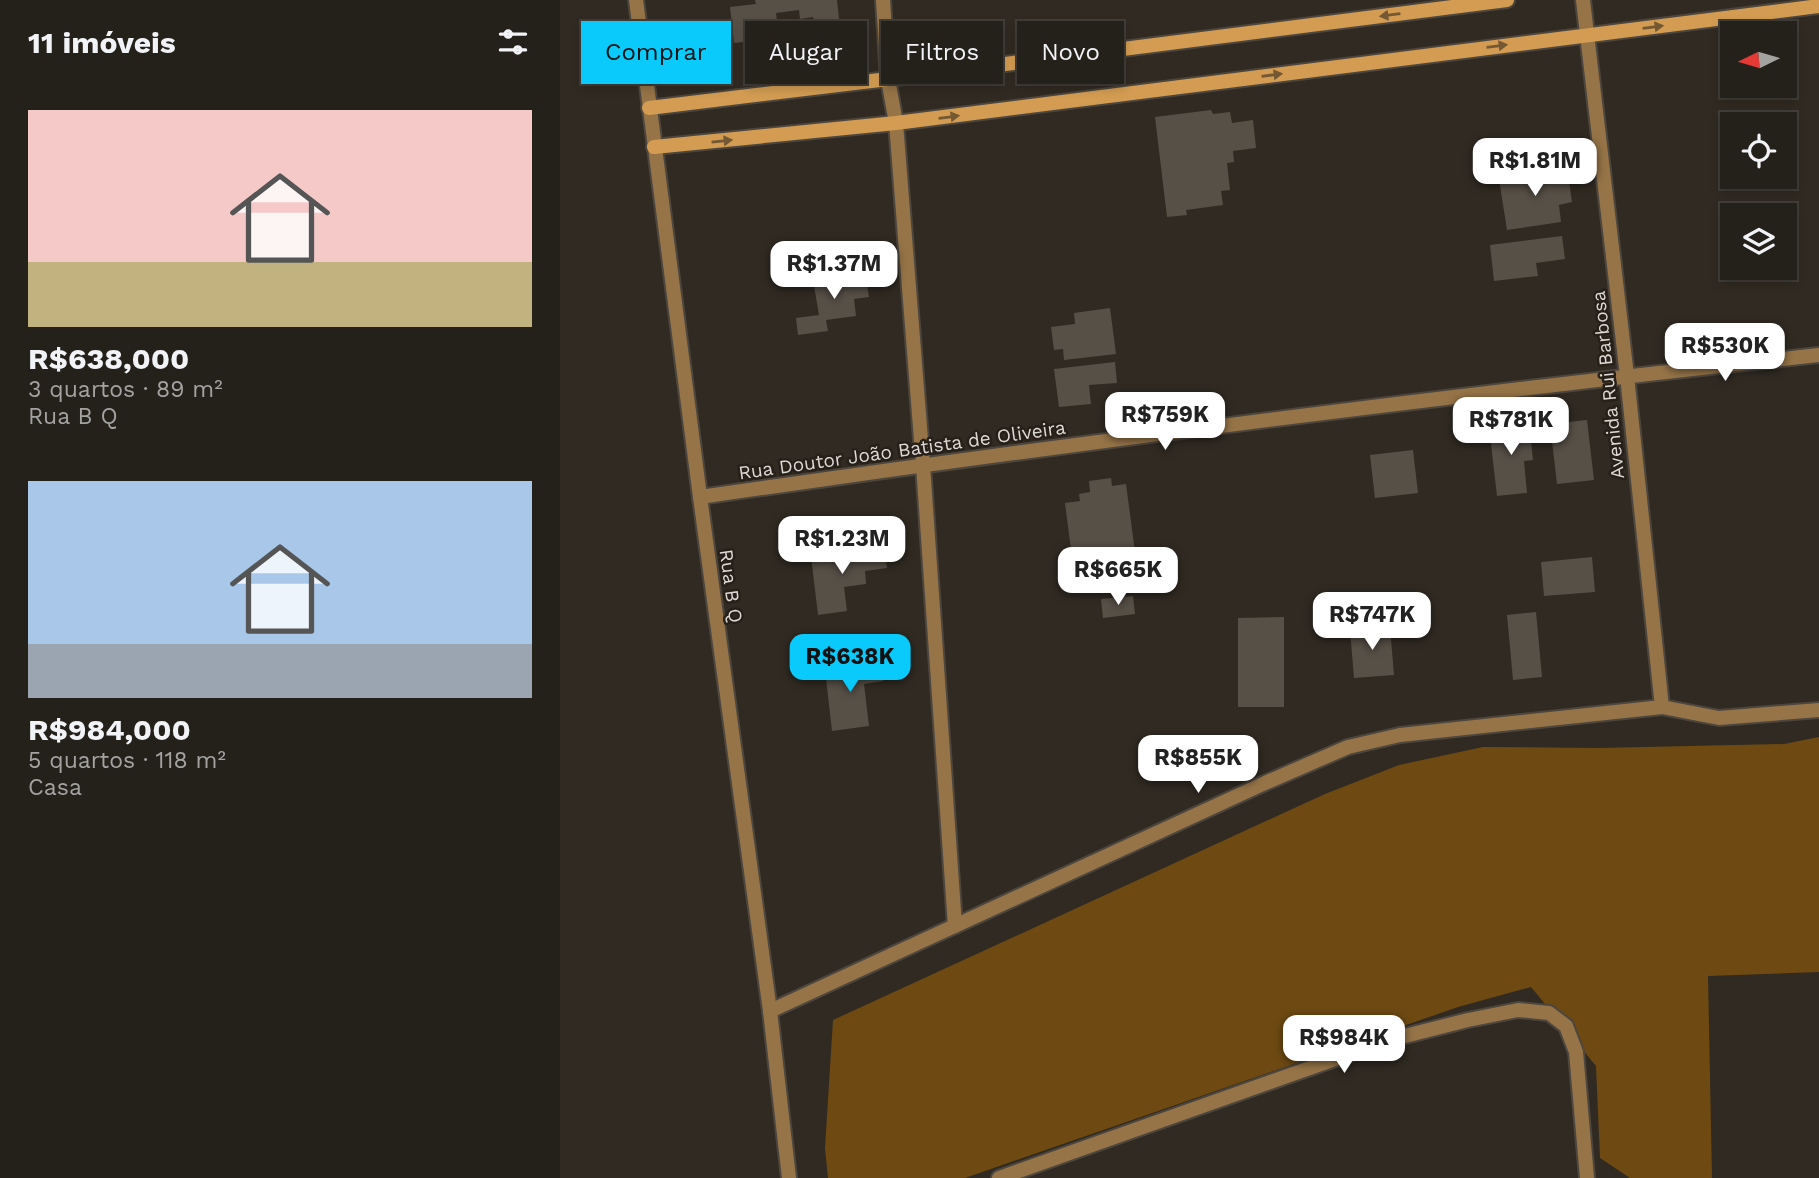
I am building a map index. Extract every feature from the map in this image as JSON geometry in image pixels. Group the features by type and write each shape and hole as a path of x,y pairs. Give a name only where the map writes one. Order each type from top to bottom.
{"street":[{"name":"Rua B Q","path":"636,0 770,1010 789,1178"},
{"path":"883,0 884,21"},
{"path":"1003,64 1507,0"},
{"name":"Avenida Rui Barbosa","path":"1583,0 1662,707"},
{"path":"654,147 896,123 1819,6"},
{"path":"649,108 881,80"},
{"path":"889,84 896,123 923,465 955,926"},
{"name":"Rua Doutor João Batista de Oliveira","path":"700,497 923,465 1627,376 1819,355"},
{"path":"770,1010 1348,747 1400,735 1662,707 1719,718 1819,710"},
{"path":"999,1178 1389,1040 1518,1010 1549,1013 1566,1026 1576,1052 1587,1178"}],"shaded area":[{"path":"1819,737 1819,972 1708,976 1712,1178 1630,1178 1600,1158 1596,1066 1531,987 1458,1007 965,1178 828,1178 825,1148 833,1020 1325,794 1399,765 1483,747 1598,748 1784,744"}],"building":[{"path":"755,0 837,0 839,21 814,21 813,17 800,19 799,10 776,13 777,21 745,21 745,42 734,43 730,7 756,4"},
{"path":"1211,110 1213,114 1230,112 1232,123 1253,120 1256,148 1233,151 1234,162 1227,163 1230,190 1221,191 1223,205 1186,210 1187,215 1167,217 1155,117"},
{"path":"1567,168 1572,202 1559,205 1561,222 1507,230 1499,179"},
{"path":"1562,236 1565,259 1536,263 1538,276 1494,281 1490,245"},
{"path":"865,272 869,297 854,299 856,316 826,320 828,331 798,335 796,318 819,315 813,280"},
{"path":"1110,308 1116,354 1064,360 1063,349 1054,350 1051,327 1075,324 1074,313"},
{"path":"1115,362 1117,383 1089,385 1091,404 1059,407 1054,369"},
{"path":"1587,420 1594,480 1557,484 1550,424"},
{"path":"1529,422 1533,460 1524,461 1527,493 1497,496 1489,427"},
{"path":"1413,450 1418,493 1375,498 1370,455"},
{"path":"1111,478 1112,486 1126,484 1135,552 1083,559 1084,564 1073,565 1065,503 1080,501 1079,494 1090,492 1089,481"},
{"path":"884,547 887,568 865,571 866,584 844,587 847,611 818,615 811,556"},
{"path":"1592,557 1595,592 1544,596 1541,562"},
{"path":"1133,596 1135,614 1103,618 1101,599"},
{"path":"1536,612 1542,677 1513,680 1507,615"},
{"path":"1284,617 1284,707 1238,707 1238,618"},
{"path":"1390,627 1394,675 1354,678 1350,630"},
{"path":"881,662 883,681 864,684 869,726 832,731 825,669"}]}
